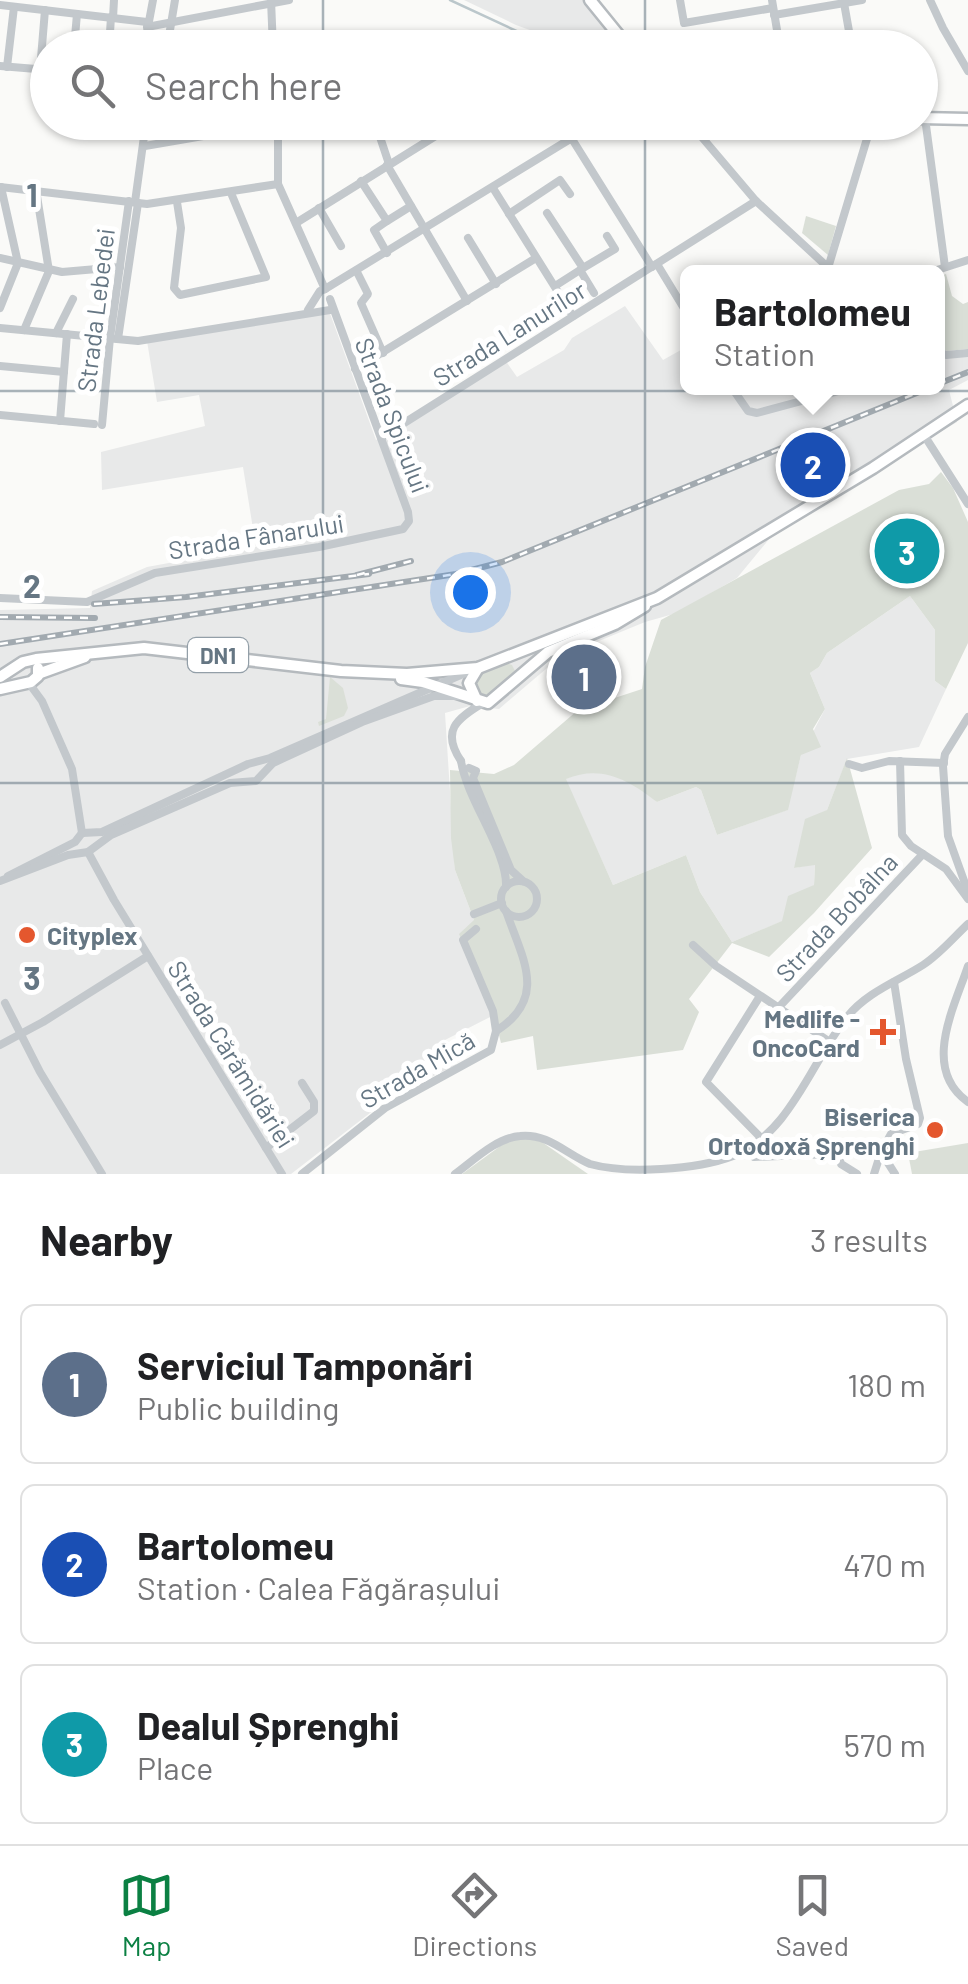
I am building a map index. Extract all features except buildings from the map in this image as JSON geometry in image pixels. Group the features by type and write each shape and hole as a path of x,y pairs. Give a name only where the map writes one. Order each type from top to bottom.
{"main road":[{"path":"590,0 614,30"},
{"path":"938,119 968,121"},
{"name":"DN1","path":"941,425 968,405"},
{"name":"DN1","path":"0,677 24,664 110,650 167,649 437,686 480,702 492,701 556,648 616,624 924,434 968,415"},
{"name":"DN1","path":"341,671 407,674 478,668 657,598"},
{"name":"DN1","path":"0,689 60,664 110,650"},
{"path":"506,657 517,663 519,676"},
{"path":"24,664 38,667 33,678 18,675 24,664"},
{"path":"478,668 469,684 480,702"}],"street":[{"path":"55,12 56,0"},
{"path":"77,30 85,0"},
{"path":"111,30 114,0"},
{"path":"146,30 152,0"},
{"path":"169,30 174,0"},
{"path":"1,4 27,4 55,12 147,24 289,0"},
{"path":"680,0 684,22 862,0"},
{"path":"930,0 968,71"},
{"path":"271,2 272,30"},
{"path":"844,3 849,30"},
{"path":"14,7 3,66 30,69"},
{"path":"45,10 45,30"},
{"name":"Strada Lebedei","path":"60,421 98,424 144,140"},
{"path":"144,146 181,140"},
{"path":"200,140 202,150"},
{"path":"0,308 18,263 0,187 134,202 177,202 278,184 279,140"},
{"path":"380,140 410,206 467,302"},
{"path":"296,223 428,140"},
{"path":"304,313 386,253 570,140"},
{"path":"573,140 680,302"},
{"path":"704,140 756,201 825,265"},
{"path":"831,265 867,140"},
{"path":"926,140 945,265"},
{"path":"362,180 387,220"},
{"path":"509,214 560,180 570,194"},
{"name":"Strada Spicului","path":"278,184 382,437 408,512 409,521 404,529"},
{"path":"493,188 574,316"},
{"path":"24,330 49,271 36,190"},
{"path":"177,202 180,228 174,288 180,295 266,277 231,192"},
{"name":"Strada Lanurilor","path":"382,437 756,201"},
{"name":"Strada Lebedei","path":"114,338 120,267 134,202"},
{"path":"386,253 374,230 410,206"},
{"path":"318,208 341,246"},
{"path":"548,212 594,293"},
{"path":"555,286 615,249 607,236"},
{"path":"468,238 496,284"},
{"path":"0,258 49,271 120,267"},
{"path":"355,369 536,258"},
{"path":"945,268 968,260"},
{"path":"357,272 368,294 361,304 384,352"},
{"path":"0,328 154,339 316,311 326,297"},
{"path":"56,332 72,299"},
{"path":"0,415 60,421 67,334"},
{"path":"0,366 64,372"},
{"path":"737,395 748,411 757,413 824,395"},
{"path":"924,434 968,504"},
{"name":"Strada Fânarului","path":"0,598 87,602 155,573 404,529"},
{"path":"2,880 87,834 478,668"},
{"path":"33,678 76,780 88,850"},
{"path":"2,880 88,850 110,835 230,782 256,781 273,763 362,722 434,696 463,696"},
{"path":"474,914 530,913 537,903 536,891 511,870 470,769 452,746 452,732 458,720 480,702"},
{"path":"968,717 944,762 948,836 968,896"},
{"path":"849,764 862,768 900,761 944,762"},
{"name":"Strada Bobâlna","path":"900,761 902,834 911,846 951,874 968,896"},
{"path":"253,763 260,767 262,775"},
{"path":"244,768 245,780"},
{"path":"470,769 470,791 503,867 508,914"},
{"path":"75,842 88,850"},
{"name":"Strada Cărămidăriei","path":"88,850 282,1174"},
{"name":"Strada Bobâlna","path":"778,1008 923,854"},
{"path":"506,887 523,881"},
{"name":"Strada Mică","path":"496,1030 514,1020 528,990 526,967 508,914"},
{"path":"455,1174 499,1143 524,1135 548,1140 593,1165 626,1172 718,1161 745,1150 762,1139 789,1107 852,1011 936,956 968,924"},
{"name":"Strada Mică","path":"302,1174 385,1108 492,1050 496,1030 493,1011 463,940 476,930"},
{"path":"692,945 830,1042"},
{"path":"0,1044 148,956"},
{"path":"968,966 942,1052 950,1083 968,1102"},
{"path":"874,1174 892,1134 914,1127 920,1118 894,982"},
{"path":"760,996 706,1082 762,1139"},
{"path":"5,1004 102,1174"},
{"path":"266,1148 314,1111 314,1102 302,1083"},
{"path":"745,1150 754,1156 881,1152"},
{"path":"881,1152 894,1174"},
{"path":"838,1154 841,1164 857,1174"}],"shaded area":[{"path":"464,0 583,0 608,30 530,30"},
{"path":"806,216 836,226 828,255 802,233"},
{"path":"945,274 952,296 963,304 968,302 968,349 945,350"},
{"path":"625,306 663,360 680,350 680,395 945,395 945,355 968,352 968,380 949,390 957,422 779,527 737,578 677,613 560,657 499,709 470,706 445,713 455,870 474,920 494,1015 445,1040 456,1065 392,1096 291,1174 0,1174 0,610 90,608 92,591 147,567 256,547 243,467 102,490 101,452 205,426 199,395 157,402 147,341 328,308 376,440 505,360 517,377 564,350 572,338"},
{"path":"941,472 968,522 968,643 946,689 935,681 935,630 910,596 827,653 810,673 825,709 813,729 821,747 801,755 788,810 717,835 701,790 696,787 657,802 636,787 603,774 566,779 613,885 686,855 700,892 732,942 782,921 788,896 814,885 815,865 794,868 805,819 827,810 847,758 872,848 769,957 732,943 689,999 699,1012 683,1050 537,1070 533,1036 501,1043 494,1015 459,934 474,920 455,870 450,770 494,774 514,765 578,710 642,689 661,620 899,490 929,484"},
{"path":"910,596 935,630 935,681 946,689 919,747 847,759 827,810 794,868 815,864 814,885 783,921 732,942 700,892 686,855 613,885 565,779 580,773 604,772 634,783 657,802 696,787 701,790 717,835 787,810 801,755 825,709 810,673 827,653"},
{"path":"506,663 516,673 491,698 484,699 473,691 474,678"},
{"path":"330,677 343,688 348,708 344,716 319,726 318,722 326,719"},
{"path":"521,1138 539,1140 588,1174 462,1174 503,1144"},
{"path":"968,1143 968,1174 912,1174 908,1153"}],"waterway":[{"path":"450,0 514,30"}],"railway":[{"path":"945,381 968,372"},
{"path":"0,644 456,574 502,562 912,395"},
{"path":"357,575 411,561"},
{"path":"94,604 186,597 369,574"},
{"path":"0,617 95,618"}],"place":[{"name":"Bartolomeu","path":"813,465"},
{"name":"Dealul Șprenghi","path":"907,551"},
{"name":"Serviciul Tamponări","path":"584,677"},
{"name":"Cityplex","path":"27,935"},
{"name":"Medlife - OncoCard","path":"883,1032"},
{"name":"Biserica Ortodoxă Șprenghi","path":"935,1130"}]}
